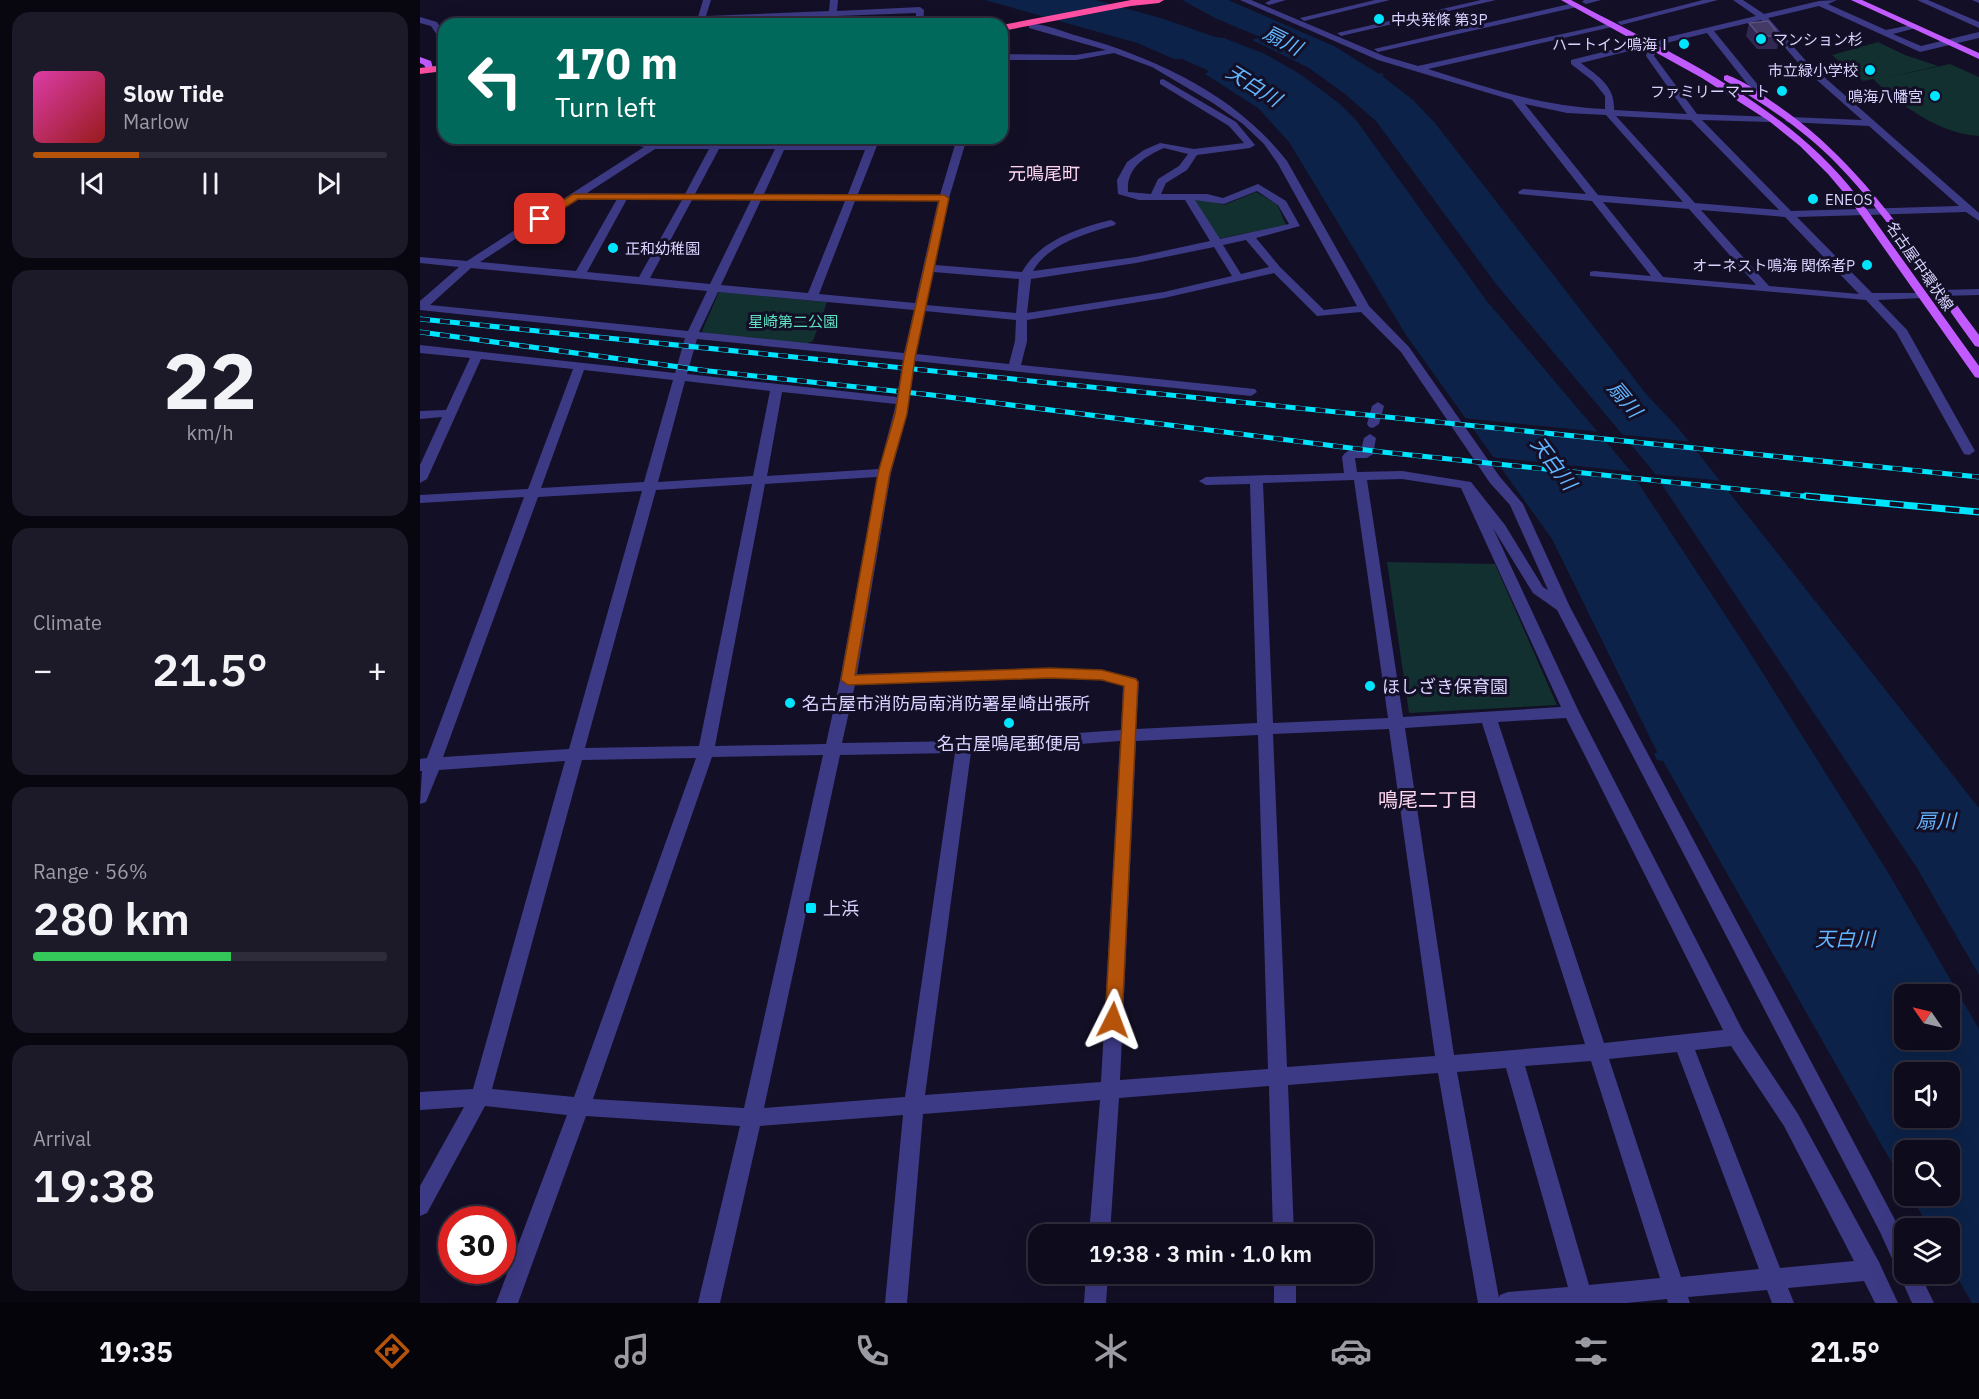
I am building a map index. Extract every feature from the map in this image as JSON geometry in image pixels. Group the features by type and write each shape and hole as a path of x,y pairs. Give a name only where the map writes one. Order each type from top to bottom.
{"highway":[{"path":"1008,29 1155,0"},
{"path":"420,77 438,75"}],"main road":[{"path":"1855,0 1979,56"},
{"name":"名古屋中環状線","path":"1581,2 1621,22 1653,45 1725,88 1807,147 1834,173 1979,374"},
{"name":"名古屋中環状線","path":"1581,2 1609,24 1752,93 1815,139 1851,173 1883,211 1979,343"},
{"path":"420,60 428,63 426,71"}],"street":[{"path":"702,18 707,0"},
{"path":"833,18 834,0"},
{"path":"1244,0 1353,48 1415,70 1551,108 1609,113 1770,119"},
{"path":"1269,3 1281,0"},
{"path":"1304,18 1386,0"},
{"path":"1341,33 1492,0"},
{"path":"1621,22 1714,0"},
{"path":"1737,0 1763,17 1804,64 1979,218"},
{"path":"1766,289 1609,113 1610,96 1596,79 1574,62 1653,45 1833,0"},
{"path":"1921,0 1979,24"},
{"path":"1378,49 1581,2"},
{"path":"1819,3 1920,49 1979,35"},
{"path":"751,18 920,10 919,18"},
{"path":"420,20 434,24 438,30"},
{"path":"1415,70 1609,24"},
{"path":"1032,25 1155,65 1216,101 1246,122 1267,142 1283,164 1364,308 1405,350 1495,480 1515,504 1563,606 1894,1242"},
{"path":"1884,33 1913,26"},
{"path":"1709,30 1753,85 1752,93"},
{"path":"1653,45 1650,56 1694,117 1901,330 1969,451"},
{"path":"930,268 1025,276 1136,260 1294,226 1282,203 1258,187 1224,201 1207,197 1139,197 1123,194 1122,180 1131,164 1147,152 1163,145 1194,152 1250,145 1246,135 1206,106 1192,100 1113,51 1074,57 1008,57"},
{"path":"1516,99 1660,280"},
{"path":"1791,120 1869,123"},
{"path":"420,307 468,265 652,144"},
{"path":"643,281 717,144"},
{"path":"420,1206 480,1097 693,335 782,144"},
{"path":"812,297 872,144"},
{"path":"710,1303 848,680 884,473 901,414 901,401 909,358 944,198 960,144"},
{"path":"1155,196 1162,181 1183,168 1194,152"},
{"path":"1523,192 1789,214 1968,208"},
{"path":"576,196 944,198"},
{"path":"579,276 623,196"},
{"path":"1188,196 1238,277"},
{"path":"1014,368 1020,341 1025,276 1035,260 1086,230 1110,223"},
{"path":"1249,236 1276,269 1321,314 1364,308"},
{"path":"420,260 579,276 716,286 1022,317 1164,295 1276,269"},
{"path":"1594,274 1870,297 1922,295"},
{"path":"1941,293 1979,292"},
{"path":"420,307 1251,392"},
{"path":"420,349 579,368 901,401"},
{"path":"420,478 477,355"},
{"path":"420,798 426,764 533,494 579,368"},
{"path":"507,1303 580,1107 706,752 777,388"},
{"path":"1373,424 1378,406"},
{"path":"420,415 450,413"},
{"path":"1370,438 1367,454 1350,454 1348,457 1356,475 1397,723 1446,1062 1488,1303"},
{"path":"420,499 884,473"},
{"path":"1206,481 1402,475 1466,485 1500,528 1538,590 1563,606"},
{"path":"1256,480 1284,1224"},
{"path":"1466,485 1571,712 1736,1037 1791,1120 1887,1303"},
{"path":"848,680 1050,673 1102,675 1131,682 1110,1091 1101,1224"},
{"path":"426,764 576,754 964,747 1129,735 1397,723 1571,712"},
{"path":"1488,717 1677,1295"},
{"path":"896,1303 914,1106 964,747"},
{"path":"420,1101 480,1097 580,1107 752,1118 1110,1091 1446,1062 1514,1059 1736,1037"},
{"path":"1683,1043 1783,1303"},
{"path":"1514,1059 1583,1300"},
{"path":"1508,1303 1677,1295 1774,1279 1871,1270"},
{"path":"1095,1303 1096,1284"},
{"path":"1285,1284 1285,1303"},
{"path":"1914,1284 1923,1303"}],"green space":[{"path":"1878,42 1905,55 1938,66 1880,79 1950,64 1979,77 1979,136 1964,134 1935,124 1895,99 1873,79 1863,81 1832,55"},
{"path":"1256,192 1277,204 1286,225 1218,239 1193,201 1201,198 1224,205"},
{"name":"星崎第二公園","path":"719,292 827,302 813,341 805,344 705,333 702,331"},
{"path":"1387,562 1495,564 1557,705 1409,713"}],"water":[{"name":"天白川","path":"985,0 1096,0 1224,38 1265,54 1300,74 1340,104 1356,120 1486,300 1629,469 1747,648 1889,874 1953,984 1894,984 1894,1050 1960,1050 1960,996 1979,1029 1979,1303 1972,1303 1960,1282 1960,1218 1923,1218 1917,1206 1960,1206 1960,1140 1894,1140 1894,1167 1663,761 1657,760 1654,754 1657,752 1552,539 1406,335 1289,142 1258,108 1205,74 1209,71 1182,59 1174,59 1137,43"},
{"name":"扇川","path":"1182,0 1228,0 1334,46 1379,74 1382,73 1384,75 1382,76 1413,100 1435,123 1647,395 1679,429 1979,808 1979,975 1917,868 1653,471 1496,284 1376,121 1345,94 1309,68 1252,40 1260,37 1217,19"}],"pier":[{"path":"1462,418 1601,432 1609,441 1468,427"},
{"path":"1616,434 1693,442 1700,451 1624,443"},
{"path":"1490,457 1635,472 1641,481 1496,465"},
{"path":"1651,474 1724,481 1732,491 1657,483"}],"building":[{"path":"1768,21 1780,36 1760,36 1749,23"}],"railway":[{"path":"420,319 1979,477"},
{"path":"420,332 709,371 932,395 1382,452 1822,498"},
{"path":"1806,496 1979,512"}],"place":[{"name":"中央発條 第3P","path":"1379,19"},
{"name":"マンション杉","path":"1761,39"},
{"name":"ハートイン鳴海Ⅰ","path":"1684,44"},
{"name":"市立緑小学校","path":"1870,70"},
{"name":"ファミリーマート","path":"1782,91"},
{"name":"鳴海八幡宮","path":"1935,96"},
{"name":"ENEOS","path":"1813,199"},
{"name":"正和幼稚園","path":"613,248"},
{"name":"オーネスト鳴海 関係者P","path":"1867,265"},
{"name":"ほしざき保育園","path":"1370,686"},
{"name":"名古屋市消防局南消防署星崎出張所","path":"790,703"},
{"name":"名古屋鳴尾郵便局","path":"1009,723"},
{"name":"上浜","path":"811,908"}],"district":[{"name":"元鳴尾町","path":"1044,173"},
{"name":"鳴尾二丁目","path":"1428,799"}],"route":[{"path":"540,219 576,196 944,198 909,358 901,401 901,414 884,473 848,680 1050,673 1102,675 1131,682 1113,1020"}]}
